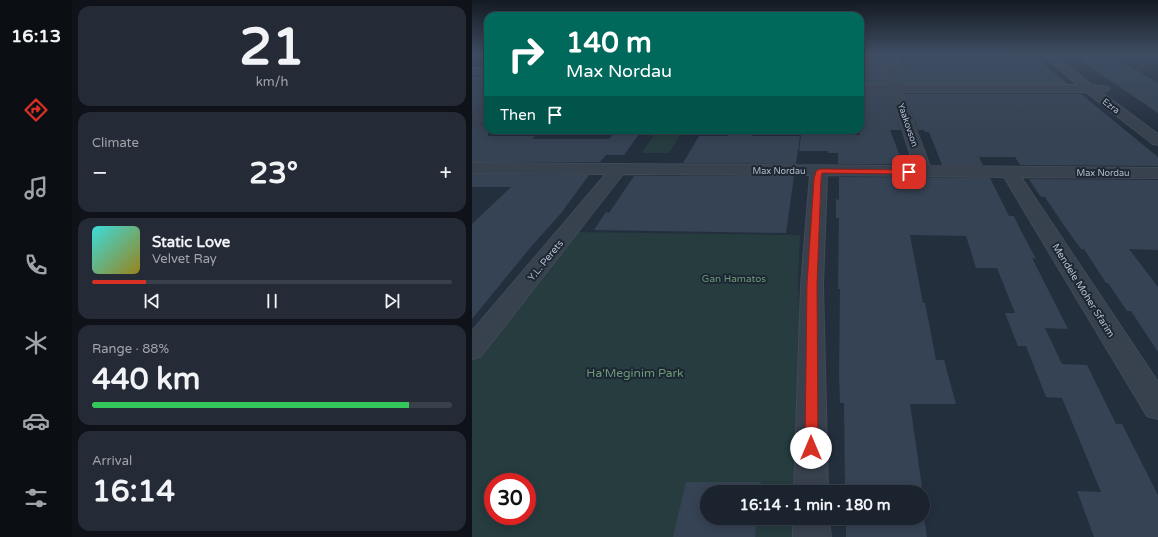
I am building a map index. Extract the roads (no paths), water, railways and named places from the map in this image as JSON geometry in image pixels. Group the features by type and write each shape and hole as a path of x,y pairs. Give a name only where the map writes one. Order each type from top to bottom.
{"street":[{"name":"Yaakovson","path":"893,79 924,172"},
{"name":"Ezra","path":"1078,79 1089,89 1158,141"},
{"name":"Ezra","path":"1089,79 1158,129"},
{"path":"864,88 1104,89"},
{"path":"472,113 484,106"},
{"path":"472,122 484,114"},
{"name":"Max Nordau","path":"472,168 1158,173"},
{"name":"Y.L. Perets","path":"472,349 618,170"},
{"path":"811,485 812,284 817,179 820,171"},
{"name":"Mendele Moher Sfarim","path":"1009,172 1158,407"},
{"path":"812,525 812,537"}],"park label":[{"name":"Gan Hamatos","path":"734,278"},
{"name":"Ha'Meginim Park","path":"635,373"}]}
